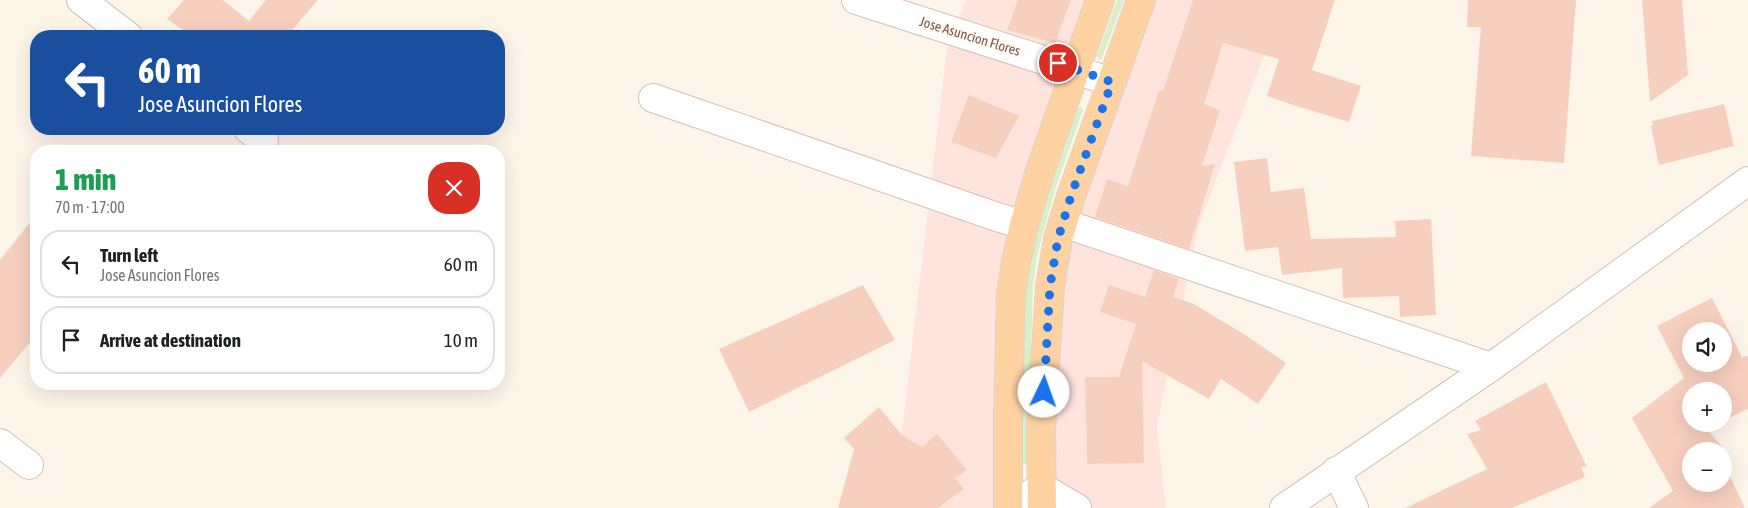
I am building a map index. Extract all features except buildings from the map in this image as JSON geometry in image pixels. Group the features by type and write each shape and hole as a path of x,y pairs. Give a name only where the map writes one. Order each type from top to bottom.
{"main road":[{"path":"1009,508 1008,417 1011,294 1024,225 1040,171 1100,0"},
{"path":"1042,497 1041,430 1050,286 1058,239 1141,0"}],"street":[{"path":"81,0 120,30"},
{"name":"Jose Asuncion Flores","path":"856,0 1112,82"},
{"path":"653,98 1024,225"},
{"path":"1284,508 1491,366 1748,181"},
{"path":"1063,223 1491,366"},
{"path":"0,443 29,465"},
{"path":"1336,472 1354,508"},
{"path":"1009,508 1042,497 1077,508"}],"shaded area":[{"path":"966,0 1086,0 1076,28 999,313 997,508 893,508 947,48"},
{"path":"1156,0 1286,0 1199,224 1157,425 1166,508 1049,508 1066,247"}],"green space":[{"path":"1117,0 1124,0 1101,60 1097,56"},
{"path":"1081,107 1083,110 1055,189 1037,256 1033,286 1028,462 1024,464 1021,461 1026,286 1037,229 1049,188 1078,108"}],"route":[{"path":"1044,392 1050,286 1058,239 1071,196 1112,82 1058,63"}]}
